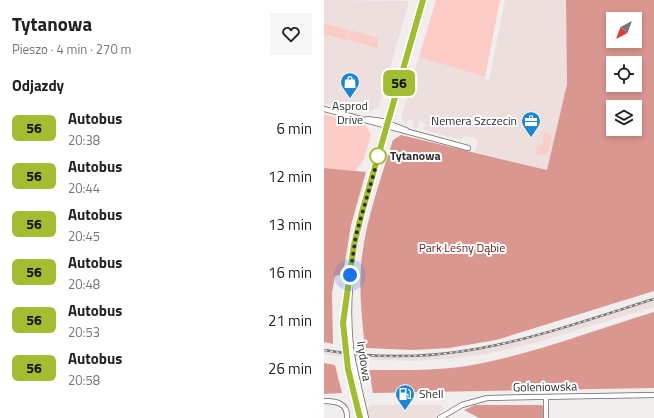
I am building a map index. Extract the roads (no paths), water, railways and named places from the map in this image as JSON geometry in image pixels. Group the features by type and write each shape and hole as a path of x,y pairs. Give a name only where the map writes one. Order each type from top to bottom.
{"street":[{"name":"Irydowa","path":"360,418 346,361 343,320 356,235 423,0"},
{"path":"324,109 468,148"},
{"path":"387,125 398,130"},
{"path":"384,137 392,130 408,131"},
{"name":"Irydowa","path":"350,281 349,328 351,348 366,418"},
{"name":"Goleniowska","path":"440,418 458,407 479,400 654,395"},
{"path":"546,397 546,418"},
{"path":"324,401 333,401 345,407 347,418"}],"railway":[{"path":"324,350 369,355 411,356 452,353 492,346 532,336 654,299"}],"place":[{"name":"Asprod Drive","path":"350,99"},
{"name":"Nemera Szczecin","path":"531,138"},
{"name":"Tytanowa","path":"378,156"},
{"name":"Shell","path":"405,411"}],"park label":[{"name":"Park Leśny Dąbie","path":"462,248"}]}
